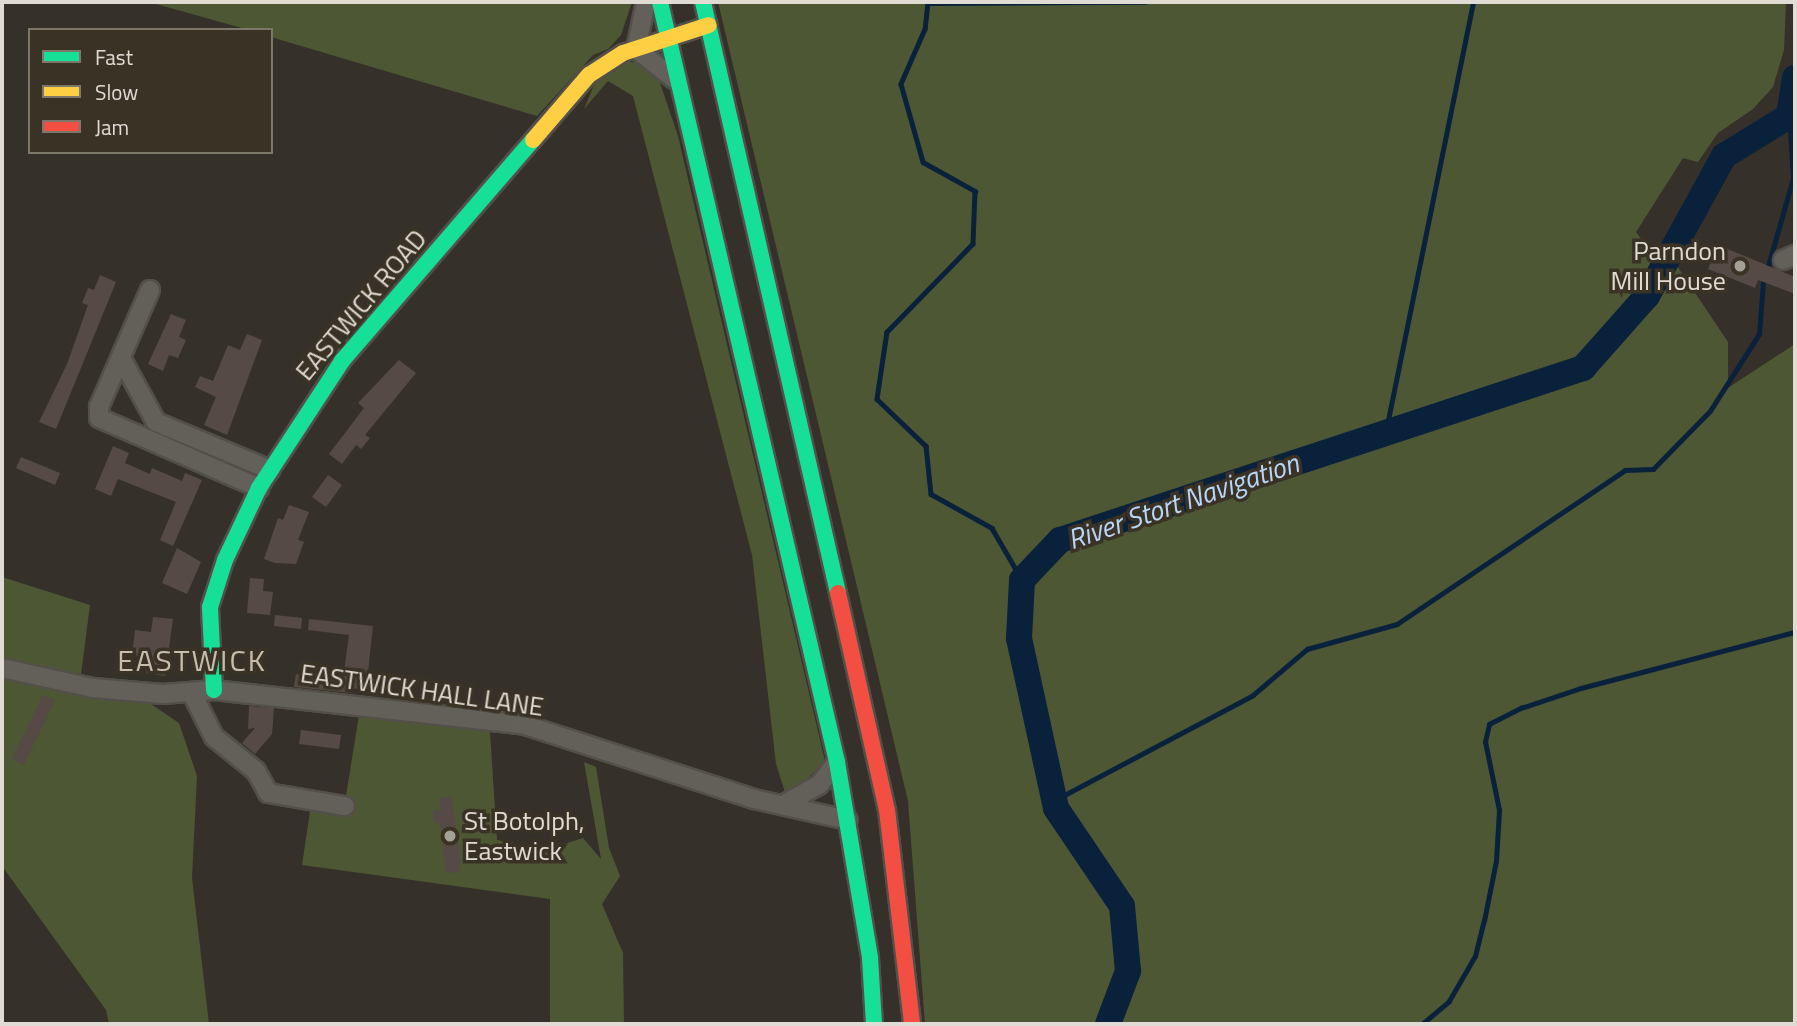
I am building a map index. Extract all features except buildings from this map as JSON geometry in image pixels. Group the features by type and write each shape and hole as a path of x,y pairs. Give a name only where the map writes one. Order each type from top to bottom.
{"main road":[{"path":"660,2 837,762 870,958 874,1024"},
{"path":"703,2 887,810 912,1024"},
{"name":"EASTWICK ROAD","path":"214,690 210,607 225,560 259,488 342,361 589,75 604,62 709,25"}],"street":[{"path":"646,2 636,49 679,83"},
{"path":"150,290 99,407 99,418 259,488"},
{"path":"121,358 156,422 270,470"},
{"path":"147,439 156,422"},
{"name":"EASTWICK HALL LANE","path":"2,668 93,688 192,693 214,690 525,725 754,799 786,803 848,820"},
{"path":"192,693 214,737 257,771 268,793 345,806"},
{"path":"786,803 819,785 837,762"}],"green space":[{"path":"149,2 632,2 621,35 608,49 593,55 537,116 273,38 273,28 242,28"},
{"path":"718,2 1786,2 1784,50 1773,87 1753,109 1718,133 1698,162 1683,158 1636,232 1648,248 1671,257 1728,342 1728,388 1795,344 1795,1024 925,1024 908,801"},
{"path":"625,61 644,64 657,74 678,136 825,761 792,794 786,795 776,764 752,555 633,96 608,81 584,109 597,78"},
{"path":"2,577 90,605 80,682 2,664"},
{"path":"2,679 79,693 142,698 179,723 197,776 192,878 209,1024 109,1024 106,1010 2,866"},
{"path":"359,715 490,732 497,840 545,850 583,838 601,859 584,762 596,767 609,848 620,876 602,904 623,953 624,1024 550,1024 550,899 302,865 311,805 345,802"}],"water":[{"path":"1701,190 1709,196 1675,252 1667,246"}],"waterway":[{"path":"928,2 925,29 901,84 923,162 975,191 973,244 887,332 877,399 926,446 931,494 992,528 1022,580"},
{"path":"928,3 1145,2"},
{"path":"1385,435 1473,2"},
{"name":"River Stort Navigation","path":"1108,1024 1128,971 1122,906 1056,808 1019,638 1022,580 1060,540 1583,368 1647,296 1724,156 1789,116 1795,77"},
{"path":"1768,266 1793,178 1789,116"},
{"path":"1055,800 1253,695 1307,649 1397,624 1625,470 1653,469 1710,411 1759,334 1763,282"},
{"path":"1422,1024 1449,1001 1475,956 1484,921 1496,861 1499,810 1485,742 1489,724 1521,708 1581,688 1795,632"}],"traffic: fast":[{"path":"660,2 837,762 870,958 874,1024"},
{"path":"703,2 838,593"},
{"path":"214,690 210,607 225,560 259,488 342,361 533,140"}],"traffic: slow":[{"path":"533,140 589,75 623,53 709,25"}],"traffic: jam":[{"path":"838,593 887,810 912,1024"}],"place":[{"name":"Parndon Mill House","path":"1740,266"},
{"name":"St Botolph, Eastwick","path":"450,836"}],"district":[{"name":"EASTWICK","path":"192,660"}]}
